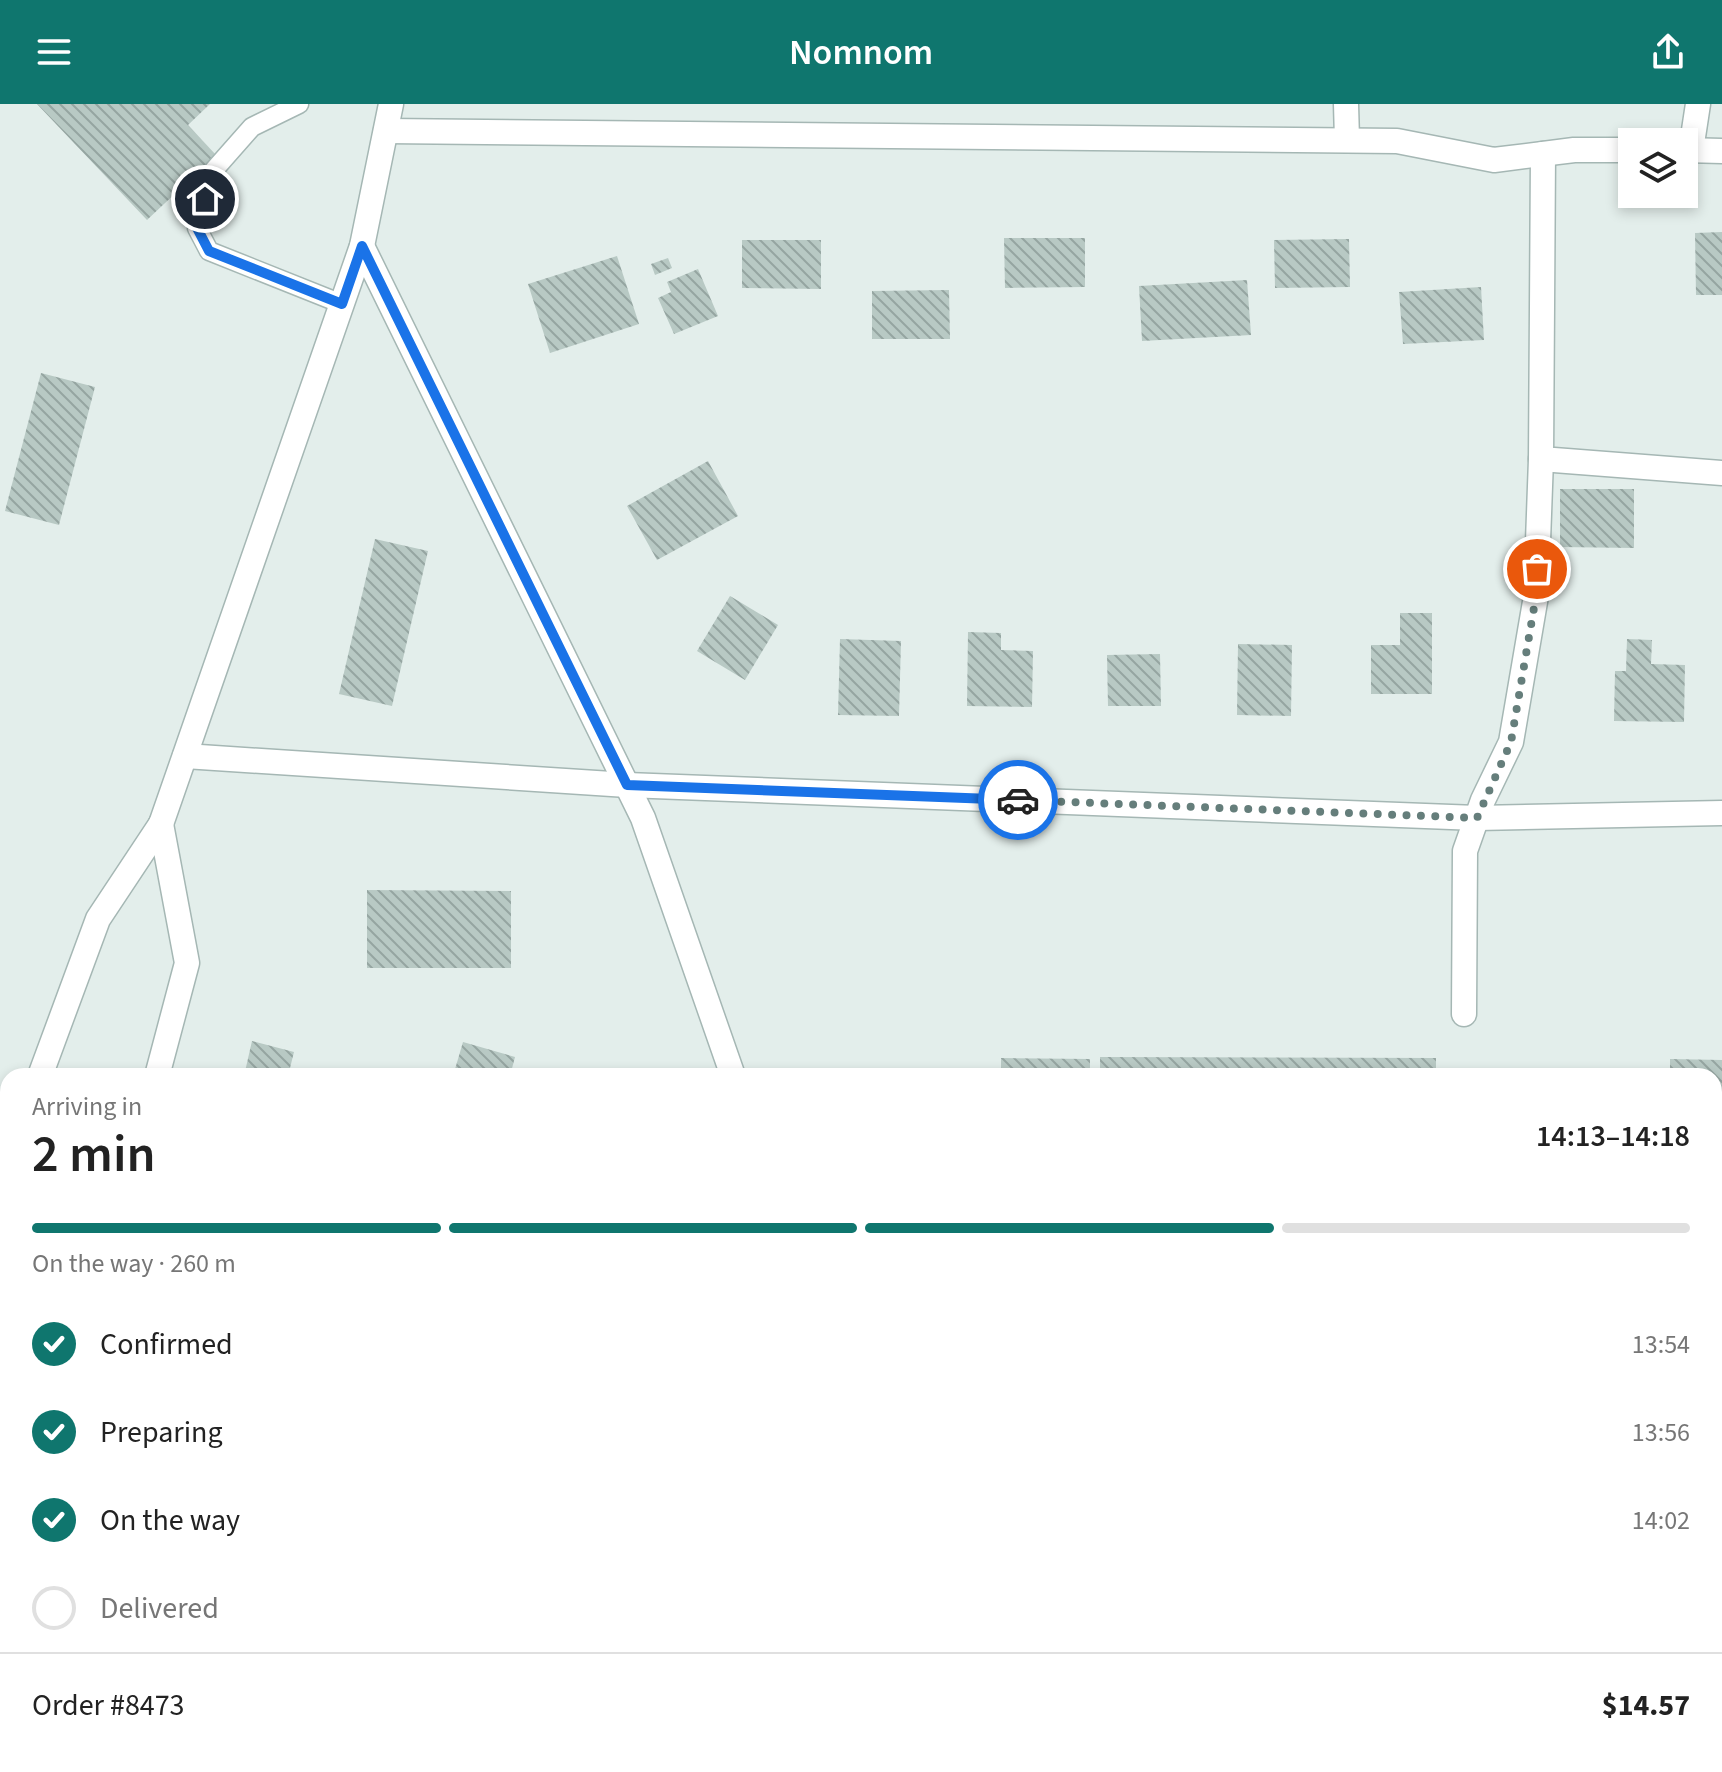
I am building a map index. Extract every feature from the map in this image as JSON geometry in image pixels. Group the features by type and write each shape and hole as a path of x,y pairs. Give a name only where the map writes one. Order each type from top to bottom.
{"street":[{"path":"1346,104 1347,140"},
{"path":"1693,128 1698,104"},
{"path":"43,1068 98,919 161,824 362,246 387,112 1397,141 1494,160 1574,150 1618,150"},
{"path":"1698,150 1722,151"},
{"path":"1464,1014 1465,851 1511,742 1536,596 1541,459 1543,154"},
{"path":"362,246 643,818 730,1068"},
{"path":"1541,459 1722,473"},
{"path":"185,756 627,785 1477,818 1722,813"},
{"path":"159,1068 187,963 161,824"}],"lane":[{"path":"299,104 252,127 214,170 197,228 209,251 342,304"}],"building":[{"path":"37,104 210,104 188,125 216,155 147,220"},
{"path":"1722,232 1722,295 1696,295 1695,233"},
{"path":"1004,238 1085,238 1085,287 1005,288"},
{"path":"1349,239 1350,287 1275,288 1274,240"},
{"path":"742,240 821,240 821,289 742,288"},
{"path":"617,256 639,324 550,353 528,284"},
{"path":"668,258 672,268 655,275 651,264"},
{"path":"698,269 718,316 674,334 658,298 671,292 667,282"},
{"path":"1247,280 1251,335 1142,341 1139,286"},
{"path":"1481,287 1484,340 1403,344 1399,292"},
{"path":"949,290 950,339 872,339 872,291"},
{"path":"41,373 95,387 59,525 5,511"},
{"path":"708,461 738,516 657,560 627,506"},
{"path":"1560,489 1634,489 1634,548 1560,547"},
{"path":"375,539 428,551 392,706 339,694"},
{"path":"730,596 778,625 745,680 697,651"},
{"path":"1400,613 1432,613 1432,694 1371,694 1371,645 1400,645"},
{"path":"968,632 1001,633 1001,650 1033,651 1032,707 967,706"},
{"path":"840,639 901,641 899,716 838,715"},
{"path":"1627,639 1652,640 1651,664 1685,665 1684,722 1614,721 1615,671 1626,671"},
{"path":"1238,644 1292,645 1291,716 1237,715"},
{"path":"1160,654 1161,706 1108,706 1107,655"},
{"path":"367,890 511,891 511,968 367,968"},
{"path":"252,1041 294,1052 290,1068 246,1068"},
{"path":"463,1042 515,1057 512,1068 455,1068"},
{"path":"1100,1057 1436,1058 1436,1068 1100,1068"},
{"path":"1001,1058 1090,1059 1090,1068 1001,1068"},
{"path":"1670,1059 1722,1060 1722,1068 1670,1068"}],"way so far":[{"path":"1018,800 1477,818 1511,742 1536,596 1537,569"}],"route":[{"path":"205,199 197,228 209,251 342,304 362,246 627,785 1018,800"}]}
